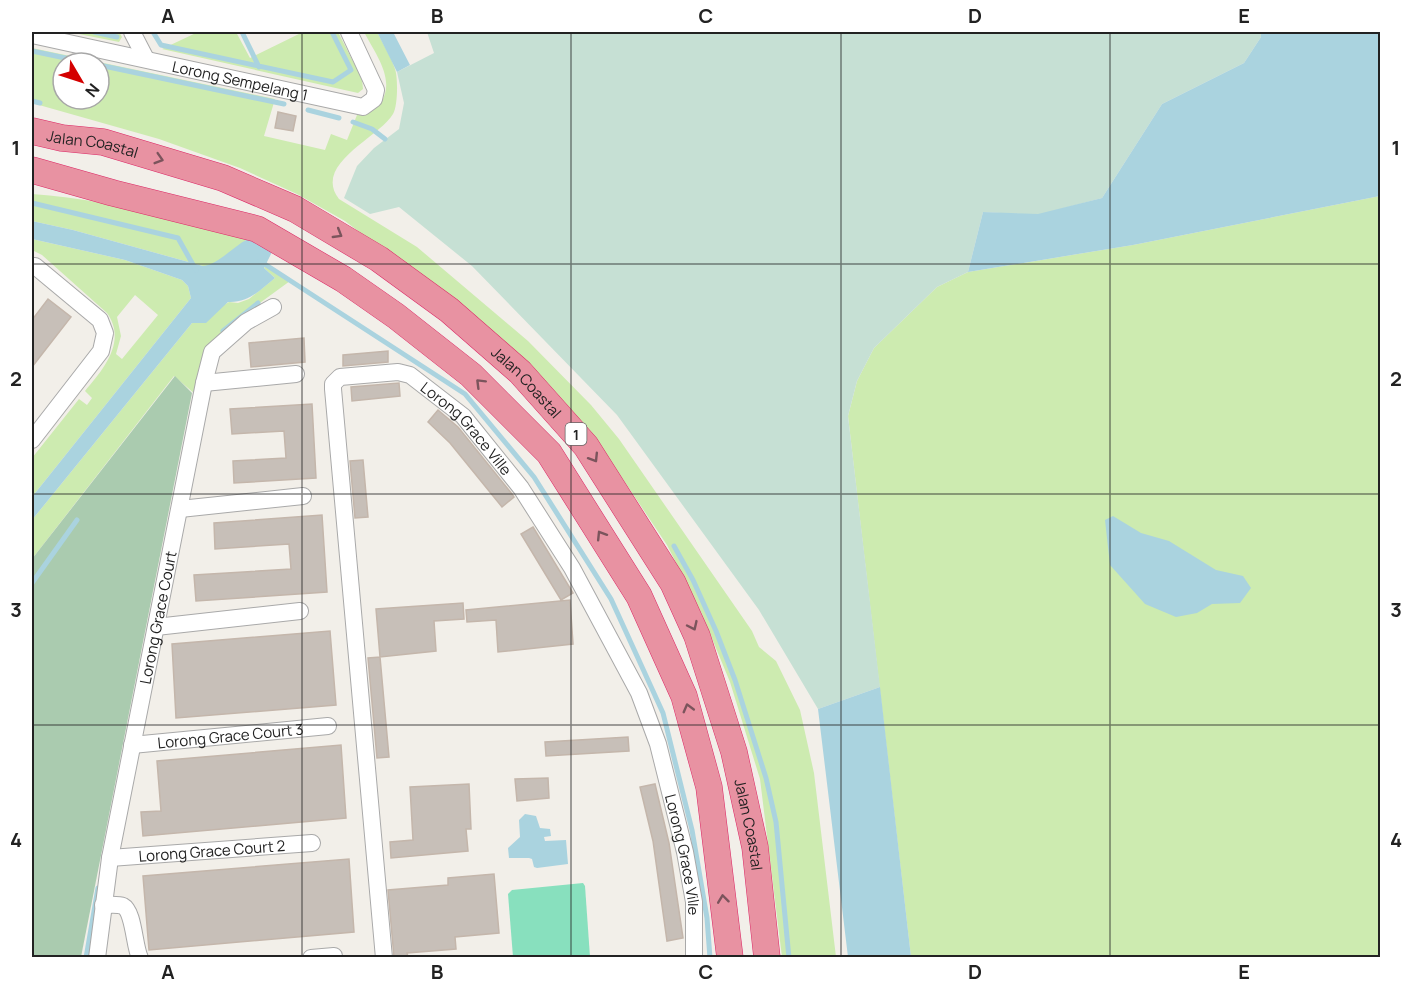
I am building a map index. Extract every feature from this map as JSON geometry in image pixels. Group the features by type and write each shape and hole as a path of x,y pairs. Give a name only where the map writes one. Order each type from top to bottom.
{"highway":[{"path":"32,115 67,125 103,142"},
{"name":"Jalan Coastal","path":"32,131 62,138 103,142 223,178 295,209 380,258 449,310 520,372 586,446 674,583 698,636 734,752 755,847 766,957"},
{"name":"Jalan Coastal","path":"32,170 112,193 257,229 294,249 343,279 396,316 471,375 549,453 639,596 684,696 709,787 730,957"},
{"path":"32,180 75,189 112,193"}],"street":[{"path":"132,32 146,59"},
{"name":"Lorong Sempelang 1","path":"32,35 363,107 369,105 374,99 376,90 350,32"},
{"path":"32,266 35,266 100,320 105,333 101,351 32,440"},
{"name":"Lorong Grace Court","path":"97,957 110,858 212,351 246,322 273,307"},
{"name":"Lorong Grace Ville","path":"384,957 333,384 340,377 398,372 410,375 463,417 521,488 572,568 639,693 658,744 686,852 694,902 694,957"},
{"path":"204,383 296,374"},
{"path":"180,509 303,496"},
{"path":"156,627 300,611"},
{"name":"Lorong Grace Court 3","path":"132,745 328,726"},
{"name":"Lorong Grace Court 2","path":"110,858 312,843"},
{"path":"103,905 122,906 128,911 140,957"},
{"path":"311,957 334,956"}],"green space":[{"path":"69,32 119,32 122,37 119,42"},
{"path":"198,32 236,32 250,58 303,32 338,32 362,79 363,89 358,93 162,49"},
{"path":"364,32 377,32 391,59 397,78 396,105 386,123 351,152 334,174 333,186 339,199 417,247 528,341 591,405 619,439 752,631 759,647 776,661 800,710 814,773 836,957 782,957 760,779 730,682 701,612 667,545 594,436 552,388 514,351 345,221 297,194 240,168 159,139 60,111 111,111 111,65 275,99 264,136 325,150 331,134 347,140 357,115 374,110 381,102 386,85 378,58"},
{"path":"427,32 1261,32 1261,37 1244,63 1162,104 1102,198 1038,215 983,212 968,272 937,287 874,348 857,381 848,416 880,687 818,709 759,610 617,415 472,266 399,207 370,214 344,198 357,166 374,148 399,129 404,103 397,72 434,53"},
{"path":"32,48 51,52 51,108 32,103"},
{"path":"32,194 85,200 137,210 224,232 249,239 274,248 272,252 248,239 212,266 203,266 32,221"},
{"path":"1380,196 1380,957 911,957 848,416 857,381 874,348 937,287 968,272 1133,245"},
{"path":"32,239 125,260 182,280 188,286 191,298 32,497 32,458 79,399 87,405 92,398 85,391 106,364 114,344 115,334 113,323 107,313 42,255 32,250","holes":["135,295 158,315 122,359 116,354 121,336 117,317"]},
{"path":"267,264 290,281 231,324 212,342 195,394 174,376 32,559 32,520 192,323 229,302 238,303 249,299 275,278 264,268"},
{"path":"175,376 192,393 81,957 32,957 32,559"},
{"path":"583,883 590,957 513,957 508,894 512,890"}],"water":[{"path":"377,32 393,32 410,65 397,72"},
{"path":"1261,32 1380,32 1380,196 1133,245 968,272 983,212 1038,214 1102,198 1162,104 1244,63 1261,37"},
{"path":"32,221 203,266 220,259 248,239 272,252 264,268 275,278 248,298 228,302 206,323 192,323 32,520 32,497 191,298 188,286 182,280 125,260 32,239"},
{"path":"1113,516 1141,533 1169,541 1216,570 1243,576 1251,588 1240,603 1212,604 1197,613 1176,617 1145,604 1110,565 1105,520"},
{"path":"880,687 911,957 848,957 818,709"},
{"path":"525,814 536,816 540,828 550,829 551,836 544,837 545,841 566,840 568,864 537,868 534,867 532,859 509,858 508,848 520,837 519,820"}],"building":[{"path":"278,112 296,116 293,131 275,128"},
{"path":"48,299 71,317 32,367 32,320"},
{"path":"304,338 305,362 251,367 249,343"},
{"path":"388,351 388,362 343,366 343,355"},
{"path":"399,383 400,396 352,401 351,387"},
{"path":"312,404 316,478 234,483 233,461 286,458 284,431 232,434 230,409"},
{"path":"438,410 458,427 514,497 502,507 450,443 428,422"},
{"path":"363,460 368,517 355,518 350,461"},
{"path":"322,515 327,592 196,601 194,575 291,569 289,544 215,549 214,523"},
{"path":"533,527 573,593 561,600 521,534"},
{"path":"570,600 573,644 498,652 496,620 467,622 466,610"},
{"path":"463,603 464,619 434,621 436,651 380,657 376,609"},
{"path":"330,631 336,705 176,718 172,644"},
{"path":"380,657 389,757 377,758 368,658"},
{"path":"628,737 629,751 546,756 545,742"},
{"path":"341,745 346,818 143,836 141,812 161,811 157,761"},
{"path":"548,778 549,798 517,801 515,779"},
{"path":"469,784 471,829 466,829 468,851 391,858 390,842 413,840 410,787"},
{"path":"655,784 669,843 683,938 667,941 653,841 640,787"},
{"path":"349,859 354,932 149,950 143,876"},
{"path":"494,874 499,933 455,937 456,949 407,953 408,957 394,957 388,890 448,885 448,878"}],"waterway":[{"path":"94,32 117,37"},
{"path":"153,32 161,45 333,82 351,70 332,32"},
{"path":"242,32 259,67"},
{"path":"32,51 51,55"},
{"path":"111,68 284,104"},
{"path":"32,101 40,103"},
{"path":"308,110 339,118"},
{"path":"353,122 372,129 385,139"},
{"path":"32,203 178,238 196,270"},
{"path":"260,261 465,394 534,477 611,599 663,713 692,830 707,918 710,958"},
{"path":"223,331 258,303"},
{"path":"32,583 77,520"},
{"path":"674,546 693,580 716,631 735,680 766,778 776,822 789,958"},
{"path":"86,958 98,888"}]}
